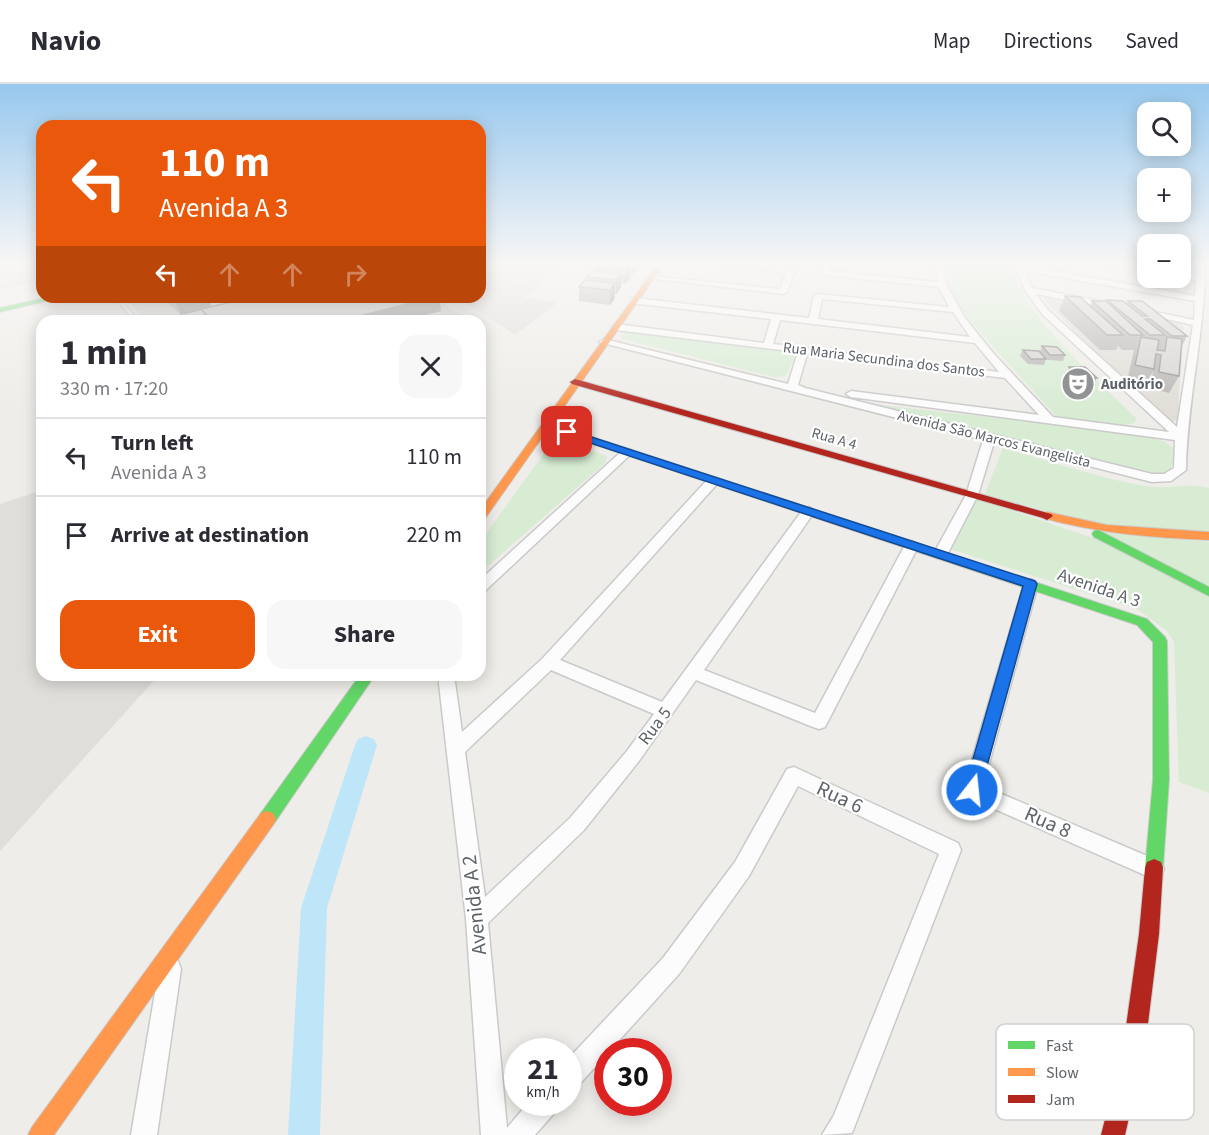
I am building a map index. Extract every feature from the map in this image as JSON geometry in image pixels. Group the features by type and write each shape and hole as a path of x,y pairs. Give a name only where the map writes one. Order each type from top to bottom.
{"street":[{"path":"486,510 626,313"},
{"path":"739,313 980,341"},
{"path":"813,321 815,313"},
{"path":"957,313 1009,376 1049,419"},
{"path":"1046,313 1080,347 1181,437"},
{"path":"1146,313 1198,323"},
{"name":"Avenida São Marcos Evangelista","path":"604,342 792,387 989,439 1152,478 1167,478 1180,470 1181,437 1198,313"},
{"path":"768,346 776,317"},
{"name":"Rua Maria Secundina dos Santos","path":"616,327 1009,376"},
{"path":"803,351 792,387 1181,437"},
{"name":"Rua A 4","path":"575,382 1083,527 1141,534 1209,536"},
{"name":"Avenida A 3","path":"546,425 941,553 1143,622 1160,640 1161,780 1154,869 1137,1024"},
{"path":"941,553 972,495 989,439"},
{"path":"486,582 627,452"},
{"path":"456,749 549,662 713,481"},
{"name":"Rua 5","path":"477,919 577,824 695,673 809,511"},
{"name":"Rua A 4","path":"1083,527 1209,592"},
{"path":"695,673 819,722 912,545"},
{"name":"Rua 8","path":"1031,584 972,790 1154,869"},
{"path":"549,662 665,711"},
{"path":"40,1135 364,681"},
{"name":"Avenida A 2","path":"447,681 477,919 494,1135"},
{"name":"Rua 6","path":"582,1063 671,966 742,869 794,775 951,850 843,1124 835,1135"},
{"path":"144,1135 172,953"},
{"path":"517,1135 534,1116"},
{"name":"Avenida A 3","path":"1113,1135 1117,1120"}],"shaded area":[{"path":"139,313 458,313 461,315 141,315"},
{"path":"481,313 544,313 515,335"},
{"path":"1057,313 1135,313 1175,321 1184,327 1177,421 1169,421 1092,350"},
{"path":"36,492 36,681 154,681 0,851 0,504"}],"green space":[{"path":"965,313 1036,313 1084,367 1137,419 1134,423 1124,425 1056,416"},
{"path":"626,330 786,350 796,354 786,376 774,377 623,339 621,338"},
{"path":"862,403 1147,435 1165,442 1174,449 1175,458 1169,472 1161,475"},
{"path":"564,441 607,456 605,463 486,568 486,534 551,444"},
{"path":"1003,448 1128,483 1154,487 1201,486 1209,488 1209,533 1168,533 1092,524 985,494"},
{"path":"977,499 1102,541 1209,597 1209,793 1179,782 1174,642 1167,631 1137,609 950,549"},
{"path":"1100,532 1209,542 1209,587"}],"building":[{"path":"205,313 371,313 363,315 206,315"},
{"path":"1083,313 1098,313 1123,335 1107,335"},
{"path":"1105,313 1119,313 1143,335 1130,335"},
{"path":"1123,313 1138,313 1147,316 1143,313 1157,313 1187,336 1172,336 1150,319 1145,319 1165,335 1150,335"},
{"path":"1141,337 1159,340 1157,350 1165,351 1167,337 1182,339 1179,376 1159,372 1161,355 1156,354 1154,369 1135,365"},
{"path":"1042,346 1057,347 1065,355 1050,355"},
{"path":"1023,350 1039,351 1046,359 1031,359"},
{"path":"1069,367 1085,367 1097,378 1079,378"}],"waterway":[{"path":"304,1135 314,908 366,745"}],"traffic: fast":[{"path":"1098,534 1209,592"},
{"path":"892,539 1142,622 1160,641 1161,780 1154,868"},
{"path":"267,819 364,681"}],"traffic: slow":[{"path":"486,510 626,313"},
{"path":"546,425 892,539"},
{"path":"1047,516 1107,529 1209,536"},
{"path":"40,1135 267,819"}],"traffic: jam":[{"path":"575,382 1047,516"},
{"path":"1137,1024 1149,934 1154,868"},
{"path":"1113,1135 1117,1120"}],"place":[{"name":"Auditório","path":"1078,384"}],"route":[{"path":"567,432 1031,584 972,790"}]}
